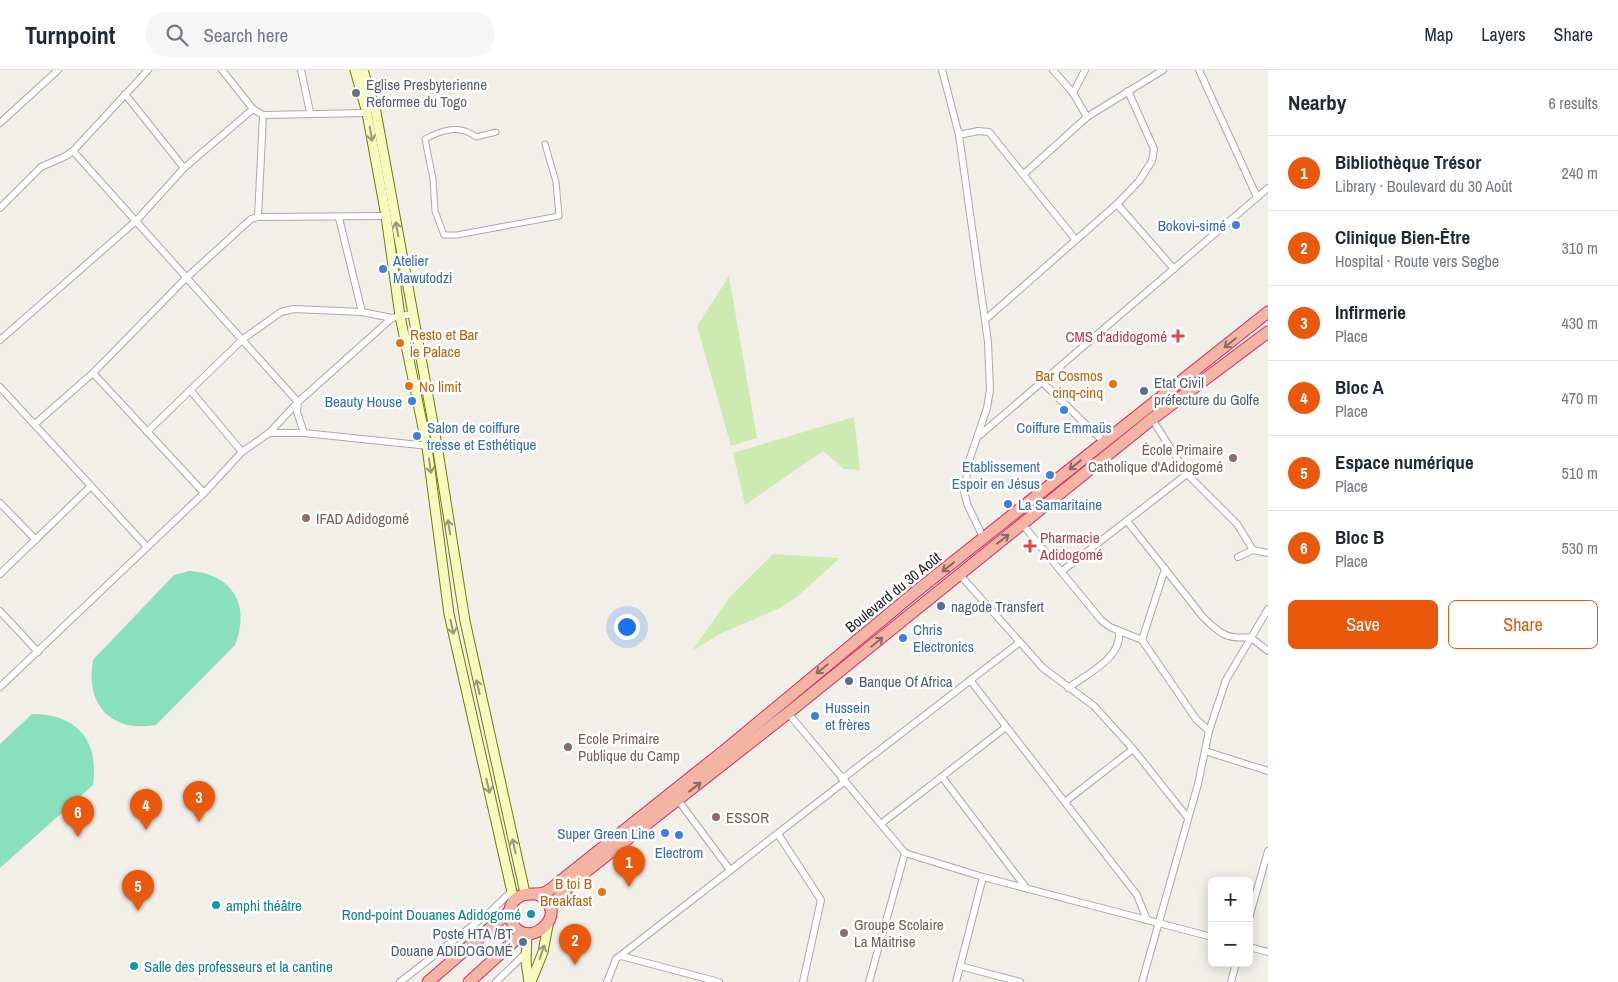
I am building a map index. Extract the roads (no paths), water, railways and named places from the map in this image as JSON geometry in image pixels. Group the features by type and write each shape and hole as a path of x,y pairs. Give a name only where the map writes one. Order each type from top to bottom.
{"highway":[{"name":"Boulevard du 30 Août","path":"550,907 574,881 788,713 1022,525 1108,446 1268,312"},
{"name":"Boulevard du 30 Août","path":"531,893 545,893 600,850 1014,514 1108,446 1152,419 1268,332"},
{"path":"1014,514 1022,525"},
{"path":"918,590 927,601"},
{"path":"428,982 512,901 531,893 545,899 550,907 549,920 542,930 525,933 470,982"},
{"path":"512,901 513,924 525,933"}],"main road":[{"path":"355,70 367,113 386,216 396,317 427,446 450,614 512,901"},
{"path":"364,70 376,112 411,314 437,445 464,621 531,893"},
{"path":"530,982 543,952 549,920"},
{"path":"525,933 530,982"}],"street":[{"path":"0,123 58,70"},
{"path":"222,70 253,109 263,115 310,112 367,113"},
{"path":"301,70 310,112"},
{"path":"942,70 959,135 986,319 990,390 979,436 969,460 964,492 968,506 984,539"},
{"path":"1053,70 1073,93 1087,117"},
{"path":"1073,93 1085,70"},
{"path":"1024,174 1087,117 1163,70"},
{"path":"1199,70 1257,197"},
{"path":"0,208 40,167 73,151 143,72"},
{"path":"986,319 1117,204 1138,181 1154,155 1148,134 1128,91"},
{"path":"125,94 184,168"},
{"path":"0,340 137,220 184,168 253,109"},
{"path":"258,217 263,115"},
{"path":"496,132 476,136 470,132 457,129 439,132 425,139 433,179 435,211 444,235 457,235 559,216 556,182 545,144"},
{"path":"959,135 978,131 989,132 1075,239"},
{"path":"73,151 137,220 186,278 298,402 297,412 304,433"},
{"path":"979,436 1268,188"},
{"path":"1117,204 1174,269"},
{"path":"36,423 93,373 186,278 251,219 258,217 339,218 386,216"},
{"path":"339,218 362,312"},
{"path":"147,432 243,340 287,309 362,312 396,317 411,314"},
{"path":"0,687 204,492 242,452 269,433 298,402 396,317"},
{"path":"93,373 204,492"},
{"path":"1043,383 1108,446"},
{"path":"0,386 36,423 147,547"},
{"path":"191,391 242,452"},
{"path":"1152,419 1187,474 1237,524 1253,550"},
{"path":"269,433 304,433 427,446 437,445"},
{"path":"1062,571 1187,474"},
{"path":"0,574 91,486"},
{"path":"0,503 36,540"},
{"path":"1127,521 1203,617 1217,631 1234,639 1250,637 1268,651"},
{"path":"1022,525 1101,620 1119,632 1142,640 1196,719 1210,731"},
{"path":"1238,556 1253,550 1268,553"},
{"path":"1142,640 1165,569"},
{"path":"960,575 1044,668 1094,706 1133,749 1188,818"},
{"path":"1142,982 1188,818 1210,731 1226,680 1268,609"},
{"path":"0,611 38,652"},
{"path":"1068,688 1113,654 1120,642 1119,632"},
{"path":"607,982 612,965 621,956 1020,642"},
{"path":"970,680 1138,895 1147,920"},
{"path":"788,713 843,780 882,823 905,853 983,877 1208,936"},
{"path":"882,823 1006,727"},
{"path":"1066,801 1133,749"},
{"path":"1205,751 1268,771"},
{"path":"942,777 1027,889"},
{"path":"678,800 730,870"},
{"path":"778,834 821,900 803,982"},
{"path":"1253,904 1268,851"},
{"path":"869,982 905,853"},
{"path":"956,982 983,877"},
{"path":"400,982 490,912 512,901"},
{"path":"1253,948 1268,952"},
{"path":"496,982 526,953"},
{"path":"621,956 720,982"},
{"path":"960,966 1020,982"},
{"path":"1231,982 1235,967"}],"place":[{"name":"Eglise Presbyterienne Reformee du Togo","path":"356,93"},
{"name":"Bokovi-simé","path":"1236,225"},
{"name":"Atelier Mawutodzi","path":"383,269"},
{"name":"CMS d'adidogomé","path":"1178,336"},
{"name":"Resto et Bar le Palace","path":"400,343"},
{"name":"Bar Cosmos cinq-cinq","path":"1113,384"},
{"name":"No limit","path":"409,386"},
{"name":"Etat Civil préfecture du Golfe","path":"1144,391"},
{"name":"Beauty House","path":"412,401"},
{"name":"Coiffure Emmaüs","path":"1064,410"},
{"name":"Salon de coiffure tresse et Esthétique","path":"417,436"},
{"name":"École Primaire Catholique d'Adidogomé","path":"1233,458"},
{"name":"Etablissement Espoir en Jésus","path":"1050,475"},
{"name":"La Samaritaine","path":"1008,504"},
{"name":"IFAD Adidogomé","path":"306,518"},
{"name":"Pharmacie Adidogomé","path":"1030,546"},
{"name":"nagode Transfert","path":"941,606"},
{"name":"Chris Electronics","path":"903,638"},
{"name":"Banque Of Africa","path":"849,681"},
{"name":"Hussein et frères","path":"815,716"},
{"name":"Ecole Primaire Publique du Camp","path":"568,747"},
{"name":"ESSOR","path":"716,817"},
{"name":"Infirmerie","path":"199,822"},
{"name":"Bloc A","path":"146,830"},
{"name":"Super Green Line","path":"665,833"},
{"name":"Electrom","path":"679,835"},
{"name":"Bloc B","path":"78,837"},
{"name":"Bibliothèque Trésor","path":"629,887"},
{"name":"B toi B Breakfast","path":"602,892"},
{"name":"amphi théâtre","path":"216,905"},
{"name":"Espace numérique","path":"138,911"},
{"name":"Rond-point Douanes Adidogomé","path":"531,914"},
{"name":"Groupe Scolaire La Maitrise","path":"844,933"},
{"name":"Poste HTA /BT Douane ADIDOGOMÉ","path":"523,942"},
{"name":"Clinique Bien-Être","path":"575,965"},
{"name":"Salle des professeurs et la cantine","path":"134,966"}]}
